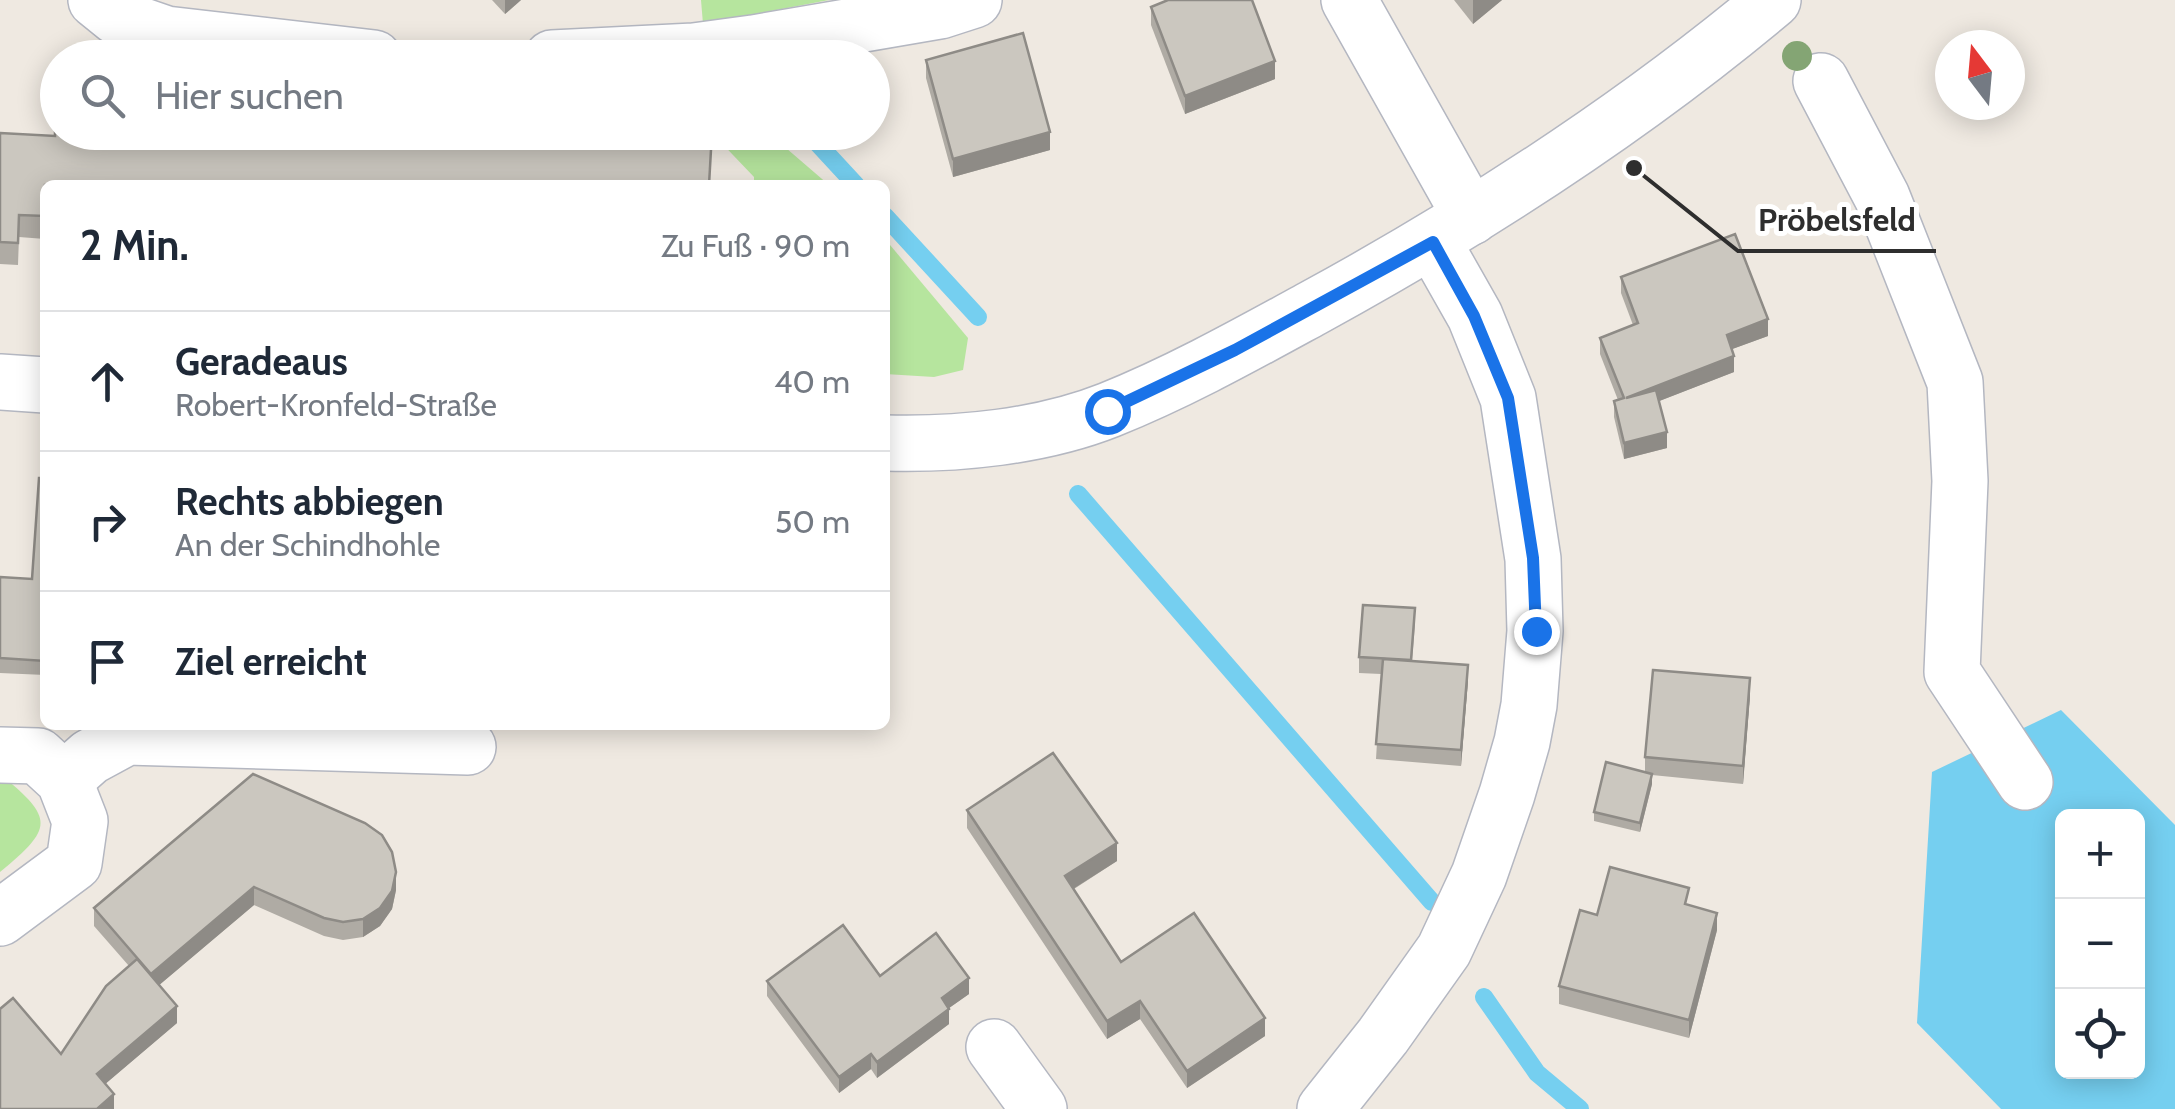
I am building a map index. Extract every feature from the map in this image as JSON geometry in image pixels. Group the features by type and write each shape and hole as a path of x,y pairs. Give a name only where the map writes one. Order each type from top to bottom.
{"street":[{"path":"96,0 116,17 166,34 218,40"},
{"path":"775,40 940,11 974,0"},
{"path":"1325,1109 1384,1036 1444,950 1479,876 1522,742 1536,631 1533,558 1508,398 1474,316 1452,229 1349,0"},
{"path":"890,443 942,445 1025,432 1107,411 1235,350 1452,229 1634,108 1773,0"},
{"path":"1821,81 1882,196 1955,382 1960,481 1952,672 2025,782"},
{"path":"0,382 40,385"},
{"path":"64,780 90,758 127,737 468,748"},
{"path":"0,755 38,756 64,780 80,822 74,862 0,918"},
{"path":"994,1048 1039,1109"}],"green space":[{"path":"701,0 829,0 703,24"},
{"path":"728,150 788,150 823,180 754,180"},
{"path":"890,245 968,338 963,370 934,377 890,374"},
{"path":"0,774 31,802 40,823 30,844 0,872"}],"water":[{"path":"2061,710 2175,825 2175,1109 2001,1109 1917,1023 1932,772"}],"building":[{"path":"1168,0 1252,0 1275,61 1185,96 1151,7"},
{"path":"1023,33 1050,132 953,159 926,60"},
{"path":"0,133 40,135 40,150 711,150 709,180 40,180 40,216 19,215 18,243 0,242"},
{"path":"1735,234 1768,319 1727,335 1734,356 1626,398 1656,390 1667,432 1624,443 1614,401 1624,398 1600,338 1638,323 1621,277"},
{"path":"40,478 40,661 0,658 0,577 32,579"},
{"path":"1363,605 1415,608 1411,660 1359,657"},
{"path":"1383,659 1468,665 1461,750 1376,744"},
{"path":"1653,670 1750,678 1743,766 1645,757"},
{"path":"1053,753 1117,843 1065,876 1121,962 1194,913 1265,1018 1187,1071 1140,1001 1107,1021 967,810"},
{"path":"1606,762 1652,774 1640,823 1594,812"},
{"path":"253,774 365,823 382,835 392,852 396,872 392,891 380,908 363,919 343,922 324,918 254,887 151,974 94,908"},
{"path":"1610,867 1689,888 1685,904 1717,913 1689,1020 1559,986 1580,910 1597,915"},
{"path":"843,925 880,976 936,933 969,978 942,998 949,1009 877,1062 871,1054 839,1077 767,981"},
{"path":"137,959 177,1006 97,1074 114,1094 97,1109 0,1109 0,1009 13,998 61,1054 106,986"}],"waterway":[{"path":"824,150 851,180"},
{"path":"890,221 978,317"},
{"path":"1078,494 1432,902"},
{"path":"1484,997 1537,1073 1580,1109"}],"place":[{"name":"Pröbelsfeld","path":"1634,168"}],"route":[{"path":"1107,411 1235,350 1433,242 1474,316 1508,398 1533,558 1536,631"}]}
